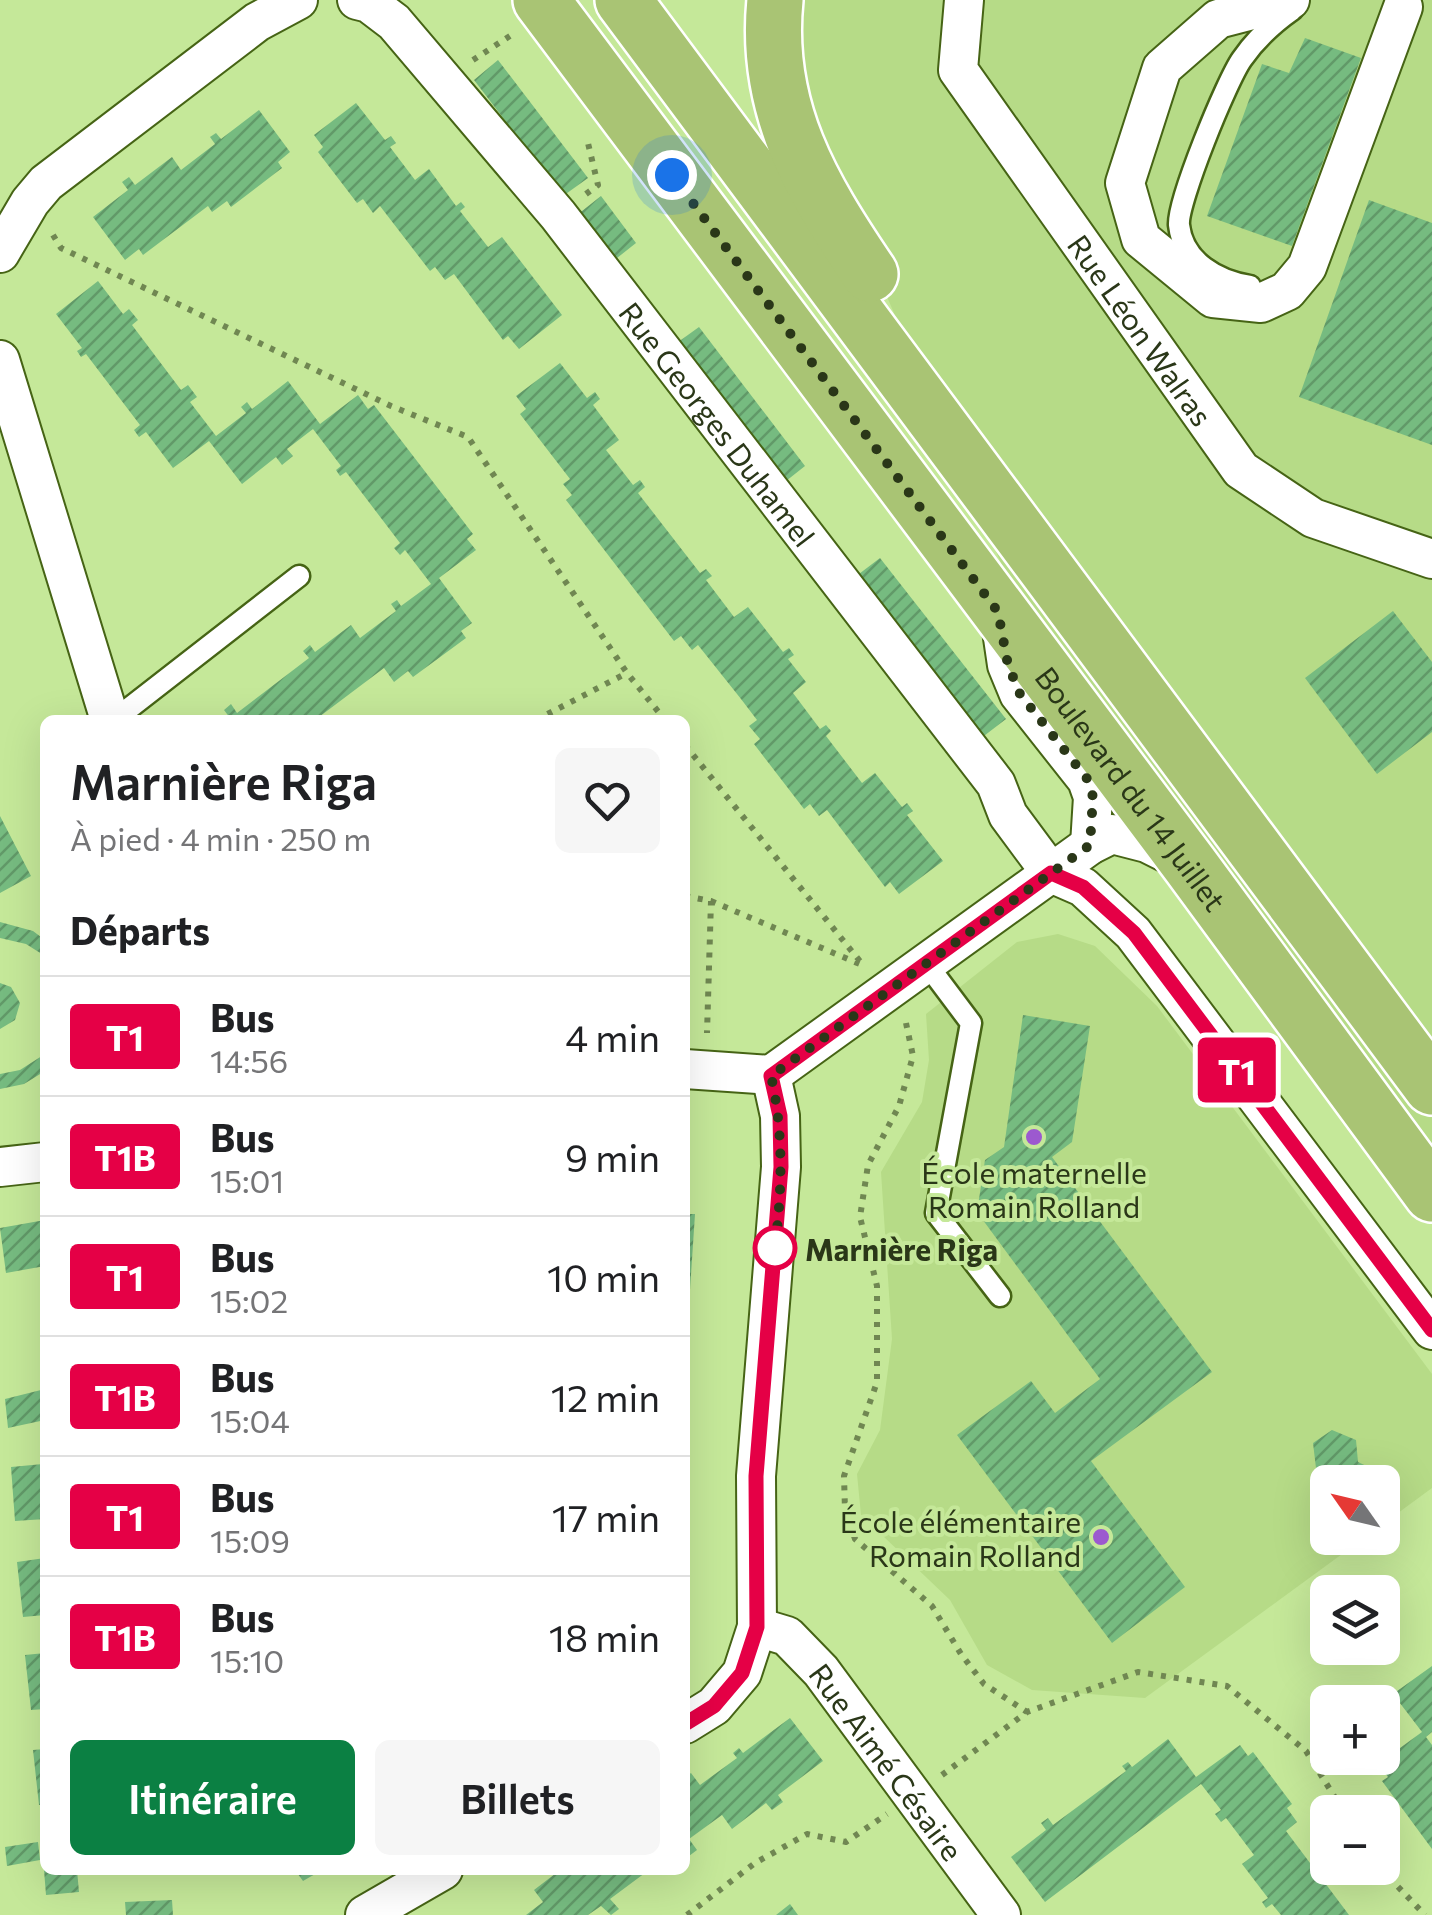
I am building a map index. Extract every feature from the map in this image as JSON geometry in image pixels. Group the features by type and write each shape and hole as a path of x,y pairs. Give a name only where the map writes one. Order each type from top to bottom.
{"main road":[{"name":"Boulevard du 14 Juillet","path":"541,0 1432,1194"},
{"name":"Boulevard du 14 Juillet","path":"623,0 1432,1087"},
{"path":"775,0 771,37 778,89 804,164 828,212 992,464 1031,548"}],"street":[{"path":"0,254 30,202 46,183 256,22 298,0"},
{"name":"Rue Georges Duhamel","path":"357,0 369,3 394,22 558,215 996,784 1008,815 1051,873"},
{"name":"Rue Léon Walras","path":"964,0 958,70 1241,470 1313,518 1432,558"},
{"path":"1290,0 1218,20 1162,68 1125,183 1141,239 1214,298 1261,303 1287,291 1307,266 1360,120 1408,8"},
{"path":"1086,250 1141,239"},
{"path":"0,360 110,715"},
{"path":"998,612 1008,665 1020,694 1088,780 1093,797 1090,845"},
{"path":"700,1070 771,1076 874,979 926,963 1090,845 1112,834 1147,843 1190,865"},
{"path":"1051,873 1083,887 1134,933 1432,1330"},
{"path":"690,1721 714,1706 742,1673 757,1627 756,1476 781,1167 780,1116 771,1076"},
{"path":"0,1167 40,1163"},
{"name":"Rue Aimé Césaire","path":"757,1627 787,1636 820,1671 1001,1915"},
{"path":"365,1915 434,1875"}],"lane":[{"path":"1306,0 1262,32 1239,62 1222,97 1178,222 1185,246 1202,267 1226,282 1253,286 1284,281 1302,256 1339,147 1360,120"},
{"path":"118,715 299,576"},
{"path":"926,963 971,1022 936,1213 1000,1296"}],"path":[{"path":"30,202 61,248 390,406 468,437 627,673 661,715"},
{"path":"546,715 627,673"},
{"path":"690,751 906,1022 913,1056 900,1106 868,1165 860,1217 877,1286 876,1382 844,1476 845,1510 855,1539 932,1606 984,1684 1027,1712"},
{"path":"690,897 711,901 874,979"},
{"path":"700,1070 718,1044 705,1030 711,901"},
{"path":"687,1915 755,1863 806,1834 846,1842 1027,1712 1138,1672 1228,1686 1306,1751 1333,1795"},
{"path":"1396,1885 1425,1915"}],"shaded area":[{"path":"760,0 1432,0 1432,1199 1081,750"},
{"path":"1058,934 1095,946 1157,1006 1432,1374 1432,1488 1400,1512 1400,1465 1310,1465 1310,1555 1341,1555 1145,1698 1032,1690 987,1665 950,1600 861,1515 857,1474 880,1430 892,1339 881,1172 922,1102 929,1060 926,1014 1017,942"}],"building":[{"path":"1305,38 1361,58 1292,246 1207,216 1262,64 1289,73"},
{"path":"498,60 588,178 563,196 474,80"},
{"path":"356,103 385,140 391,136 396,143 390,147 415,180 429,169 456,206 461,202 465,207 460,211 488,247 502,237 562,315 519,349 508,336 503,340 454,274 445,280 435,267 430,271 380,206 373,213 363,199 357,203 318,152 323,147 314,135"},
{"path":"259,110 290,152 278,162 282,168 231,207 227,201 212,212 208,206 143,255 139,249 125,260 93,217 128,190 122,182 129,177 135,185 172,157 181,170 215,144 210,137 216,133 221,139"},
{"path":"601,196 636,243 612,262 577,215"},
{"path":"1369,200 1432,223 1432,445 1299,397"},
{"path":"98,281 123,314 129,309 138,320 132,325 181,390 188,385 197,397 190,402 216,436 246,413 241,407 247,402 252,409 288,381 320,424 358,395 368,409 374,405 473,534 467,539 476,550 439,578 472,623 461,631 466,638 413,677 408,671 394,682 384,668 322,715 228,715 224,710 231,704 237,713 309,658 303,651 310,645 315,652 351,625 360,638 396,611 391,604 397,600 401,606 431,584 405,550 400,555 394,548 400,543 346,472 340,476 336,470 341,466 313,429 287,449 293,456 282,465 276,457 242,484 209,441 173,468 146,432 139,437 134,430 140,425 86,354 81,357 77,351 82,348 56,314"},
{"path":"699,327 805,466 781,485 674,345"},
{"path":"560,363 587,398 595,392 600,399 593,405 619,440 606,450 633,485 640,480 645,487 638,493 700,573 706,569 712,576 706,580 734,617 748,607 783,652 789,648 794,655 788,659 806,682 793,693 820,729 826,725 831,731 826,736 862,783 875,773 902,807 907,803 913,811 907,815 943,861 899,894 890,882 885,887 827,810 819,816 810,804 804,809 754,744 760,739 749,726 757,720 741,699 698,645 692,650 681,636 674,641 566,500 572,495 563,484 570,479 520,414 526,409 516,396"},
{"path":"880,558 1006,719 980,739 855,577"},
{"path":"1393,611 1432,662 1432,732 1377,774 1305,678"},
{"path":"0,816 31,876 0,893"},
{"path":"0,922 33,931 40,936 40,953 26,944 0,938"},
{"path":"0,983 11,987 20,1003 15,1020 0,1029"},
{"path":"1023,1015 1090,1026 1072,1142 1052,1157 1212,1372 1091,1461 1185,1587 1112,1643 957,1435 1031,1381 1055,1413 1100,1379 977,1212 985,1160 1004,1147"},
{"path":"40,1057 40,1074 24,1084 0,1089 0,1074 20,1070"},
{"path":"690,1214 695,1214 690,1290"},
{"path":"40,1221 40,1267 6,1273 0,1228"},
{"path":"40,1390 40,1421 8,1428 5,1399"},
{"path":"1332,1430 1356,1440 1358,1462 1364,1465 1316,1465 1313,1443"},
{"path":"40,1464 40,1519 15,1521 11,1467"},
{"path":"40,1559 40,1615 23,1617 17,1562"},
{"path":"40,1654 40,1709 31,1710 25,1655"},
{"path":"1432,1666 1432,1732 1426,1737 1432,1745 1432,1849 1400,1805 1400,1795 1392,1795 1382,1781 1386,1775 1400,1775 1400,1748 1422,1732 1400,1703 1400,1689"},
{"path":"790,1718 823,1761 778,1795 783,1802 772,1810 766,1803 732,1829 722,1815 690,1838 690,1774 700,1785 737,1758 733,1753 739,1748 743,1753"},
{"path":"1168,1739 1196,1777 1240,1745 1248,1756 1253,1752 1292,1804 1287,1808 1297,1822 1286,1831 1310,1863 1310,1885 1326,1885 1349,1915 1281,1915 1272,1904 1266,1908 1262,1902 1268,1898 1242,1864 1254,1855 1226,1818 1221,1822 1215,1814 1221,1810 1201,1784 1045,1902 1011,1857 1046,1830 1041,1823 1048,1818 1053,1825 1126,1771 1122,1766 1128,1762 1132,1767"},
{"path":"40,1749 40,1805 39,1805 33,1750"},
{"path":"38,1842 40,1860 7,1866 5,1847"},
{"path":"44,1875 77,1875 79,1892 46,1895"},
{"path":"554,1875 642,1875 610,1899 619,1909 611,1915 601,1906 588,1915 526,1915 543,1902 534,1890"},
{"path":"172,1900 173,1915 126,1915 125,1902"},
{"path":"790,1904 798,1915 776,1915"}],"bus line":[{"name":"T1","path":"690,1721 714,1706 742,1673 757,1627 756,1476 781,1167 780,1116 771,1076 1051,873 1083,887 1134,933 1432,1330"}],"place":[{"name":"École maternelle Romain Rolland","path":"1034,1137"},
{"name":"Marnière Riga","path":"775,1248"},
{"name":"École élémentaire Romain Rolland","path":"1101,1537"}],"route":[{"path":"672,175 998,612 1008,665 1020,694 1088,780 1093,797 1090,845 771,1076 780,1116 775,1248"}]}
